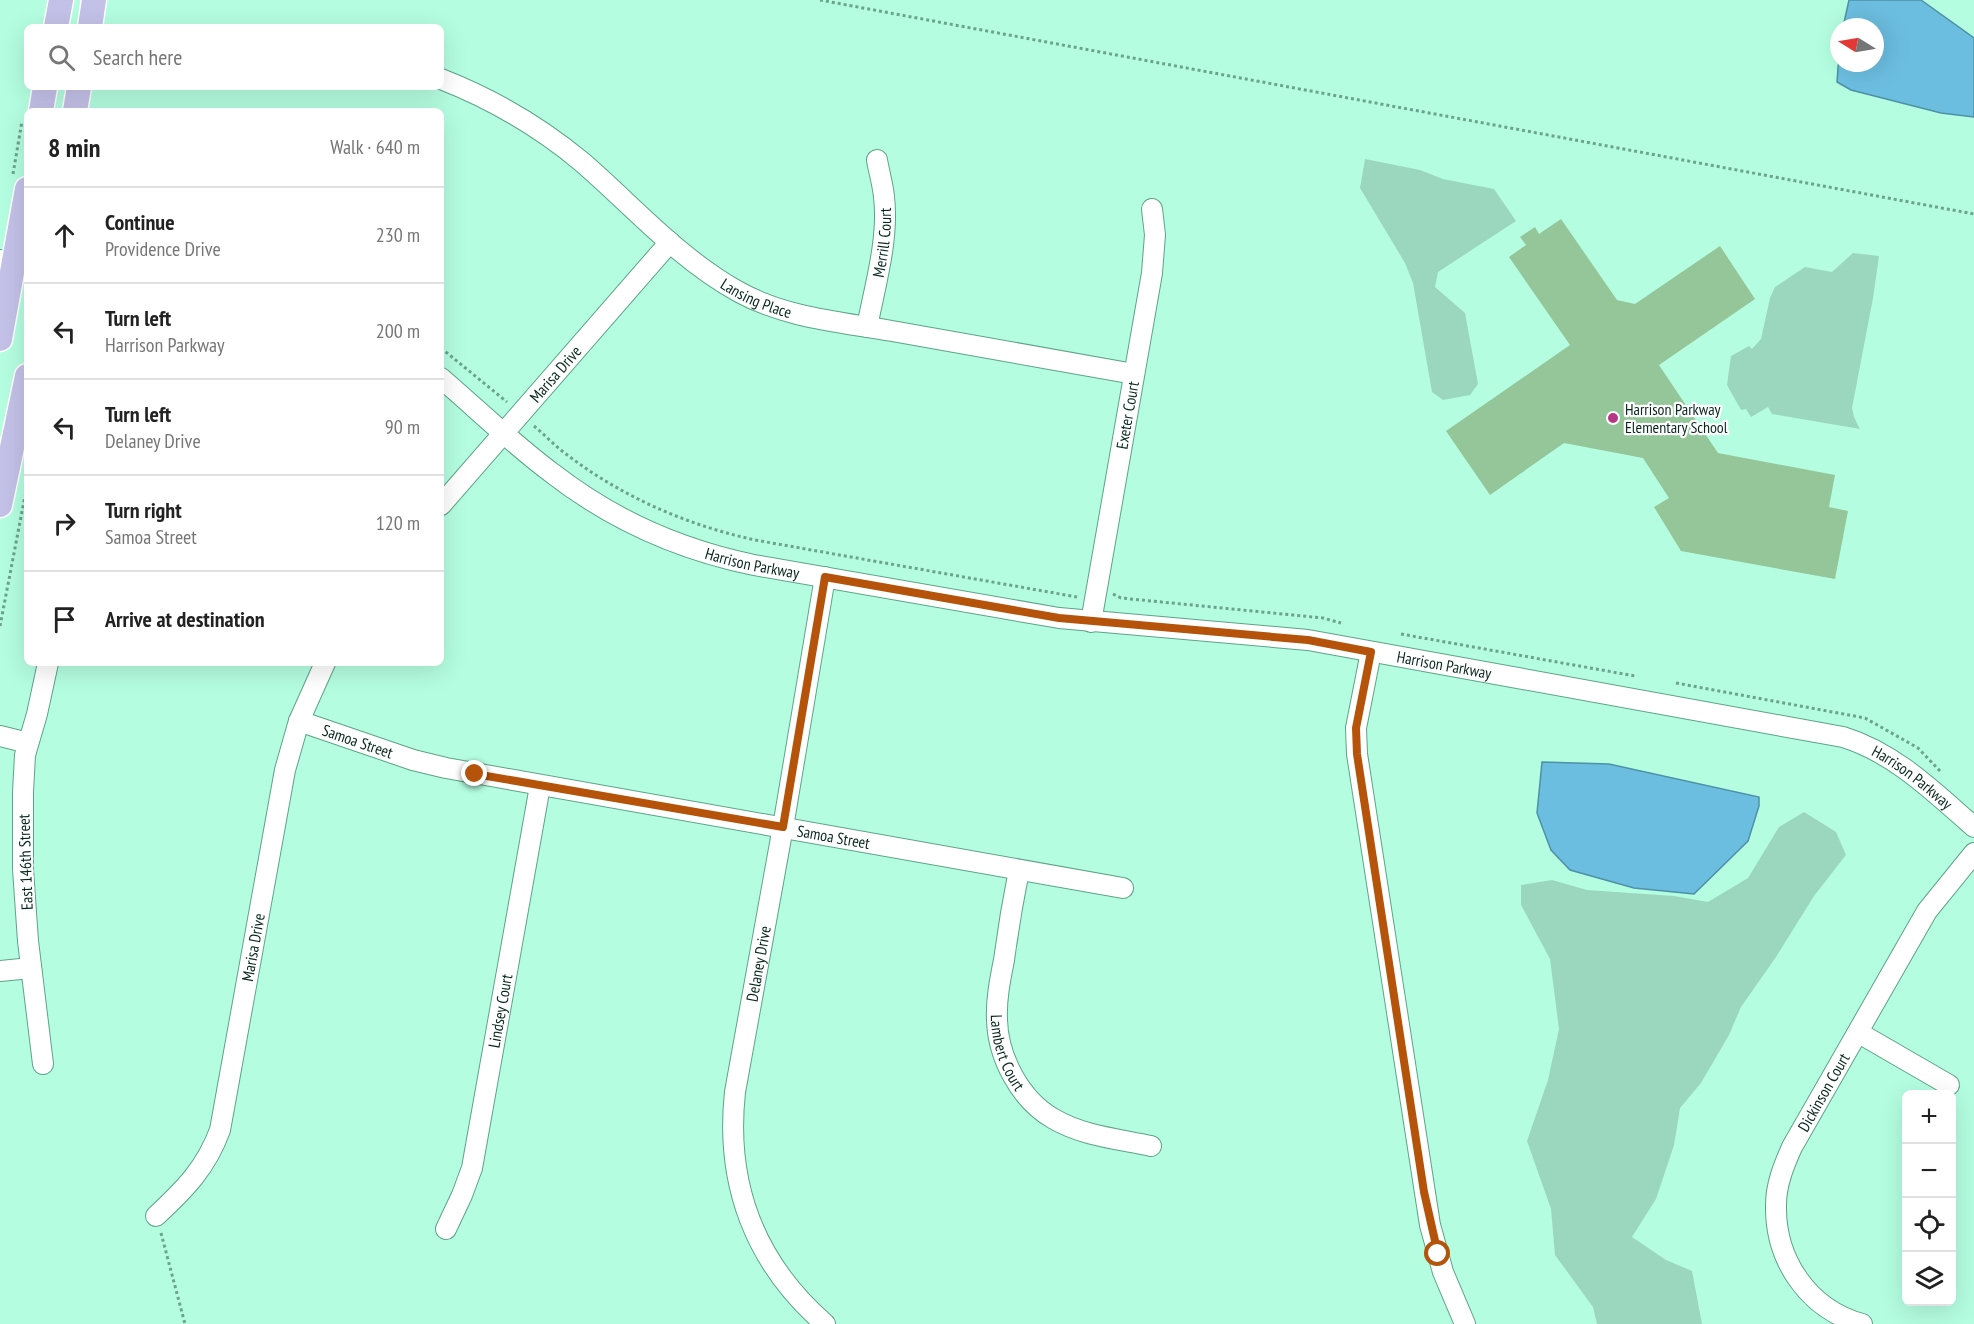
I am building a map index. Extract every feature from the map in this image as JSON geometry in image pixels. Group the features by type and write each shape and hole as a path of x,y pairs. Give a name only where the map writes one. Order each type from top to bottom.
{"main road":[{"path":"57,24 61,0"},
{"path":"90,24 94,0"},
{"path":"36,108 44,90"},
{"path":"76,108 78,90"},
{"path":"0,339 14,263 20,183"},
{"path":"0,506 24,390"}],"street":[{"name":"Lansing Place","path":"444,80 515,115 562,146 670,242 711,275 761,303 794,313 867,327 1134,374"},
{"name":"Merrill Court","path":"867,327 885,219 884,197 877,160"},
{"name":"Exeter Court","path":"1091,622 1155,255 1152,209"},
{"name":"Marisa Drive","path":"444,502 670,242"},
{"name":"Harrison Parkway","path":"444,381 553,474 579,492 636,526 713,556 1032,614 1091,622 1308,640 1843,737 1862,743 1893,759 1974,827"},
{"name":"Delaney Drive","path":"825,577 735,1092 732,1136 737,1181 752,1228 786,1284 825,1324"},
{"path":"1371,652 1356,728 1357,754 1430,1225 1443,1272 1465,1324"},
{"name":"East 146th Street","path":"43,1064 31,968 23,869 23,792 28,743 47,666"},
{"name":"Marisa Drive","path":"156,1216 193,1179 206,1161 220,1130 290,747 324,666"},
{"name":"Samoa Street","path":"299,721 413,760 446,768 1123,888"},
{"path":"0,736 28,743"},
{"name":"Lindsey Court","path":"446,1229 472,1168 540,786"},
{"name":"Dickinson Court","path":"1862,1324 1842,1318 1826,1309 1801,1284 1785,1255 1776,1204 1784,1167 1792,1147 1927,911 1974,853"},
{"name":"Lambert Court","path":"1018,870 997,1006 999,1037 1010,1070 1028,1097 1052,1119 1082,1131 1151,1146"},
{"path":"0,971 31,968"},
{"path":"1859,1033 1949,1085"}],"path":[{"path":"820,0 1974,214"},
{"path":"20,183 24,161"},
{"path":"444,351 565,453 624,492 679,517 724,533 1076,597 1114,593 1121,598 1323,618 1341,623"},
{"path":"0,626 24,500"},
{"path":"1401,634 1635,676"},
{"path":"156,1216 185,1324"}],"green space":[{"path":"1365,159 1420,170 1443,179 1494,189 1516,221 1438,272 1435,287 1465,313 1478,384 1470,395 1443,400 1432,392 1413,283 1405,263 1360,188"},
{"path":"1853,253 1879,256 1852,408 1860,429 1772,414 1768,407 1751,417 1746,409 1741,410 1727,385 1731,356 1749,346 1752,349 1761,339 1770,298 1775,287 1805,267 1832,272"},
{"path":"1804,812 1836,832 1846,855 1814,896 1741,1007 1729,1035 1701,1083 1680,1108 1674,1145 1656,1199 1632,1237 1666,1260 1692,1271 1702,1324 1597,1324 1593,1307 1555,1255 1551,1209 1527,1141 1548,1080 1559,1029 1550,959 1521,905 1521,885 1552,880 1587,890 1674,896 1708,902 1748,878 1779,827"}],"water":[{"path":"1849,0 1921,0 1974,38 1974,117 1941,113 1851,90 1837,82 1838,72 1884,72 1884,18 1845,18"},
{"path":"1542,762 1609,764 1759,797 1759,806 1748,841 1694,894 1634,888 1570,870 1551,850 1537,813"}],"building":[{"path":"1561,219 1617,300 1635,304 1720,246 1755,299 1659,365 1718,453 1835,475 1829,507 1848,511 1835,579 1681,551 1654,507 1669,498 1643,458 1564,443 1490,495 1446,431 1570,345 1509,257 1526,245 1520,237 1535,227 1539,234"}],"place":[{"name":"Harrison Parkway Elementary School","path":"1613,418"}],"route":[{"path":"475,774 783,827 825,577 1059,618 1308,640 1371,652 1356,728 1357,754 1424,1192 1438,1254"}]}
